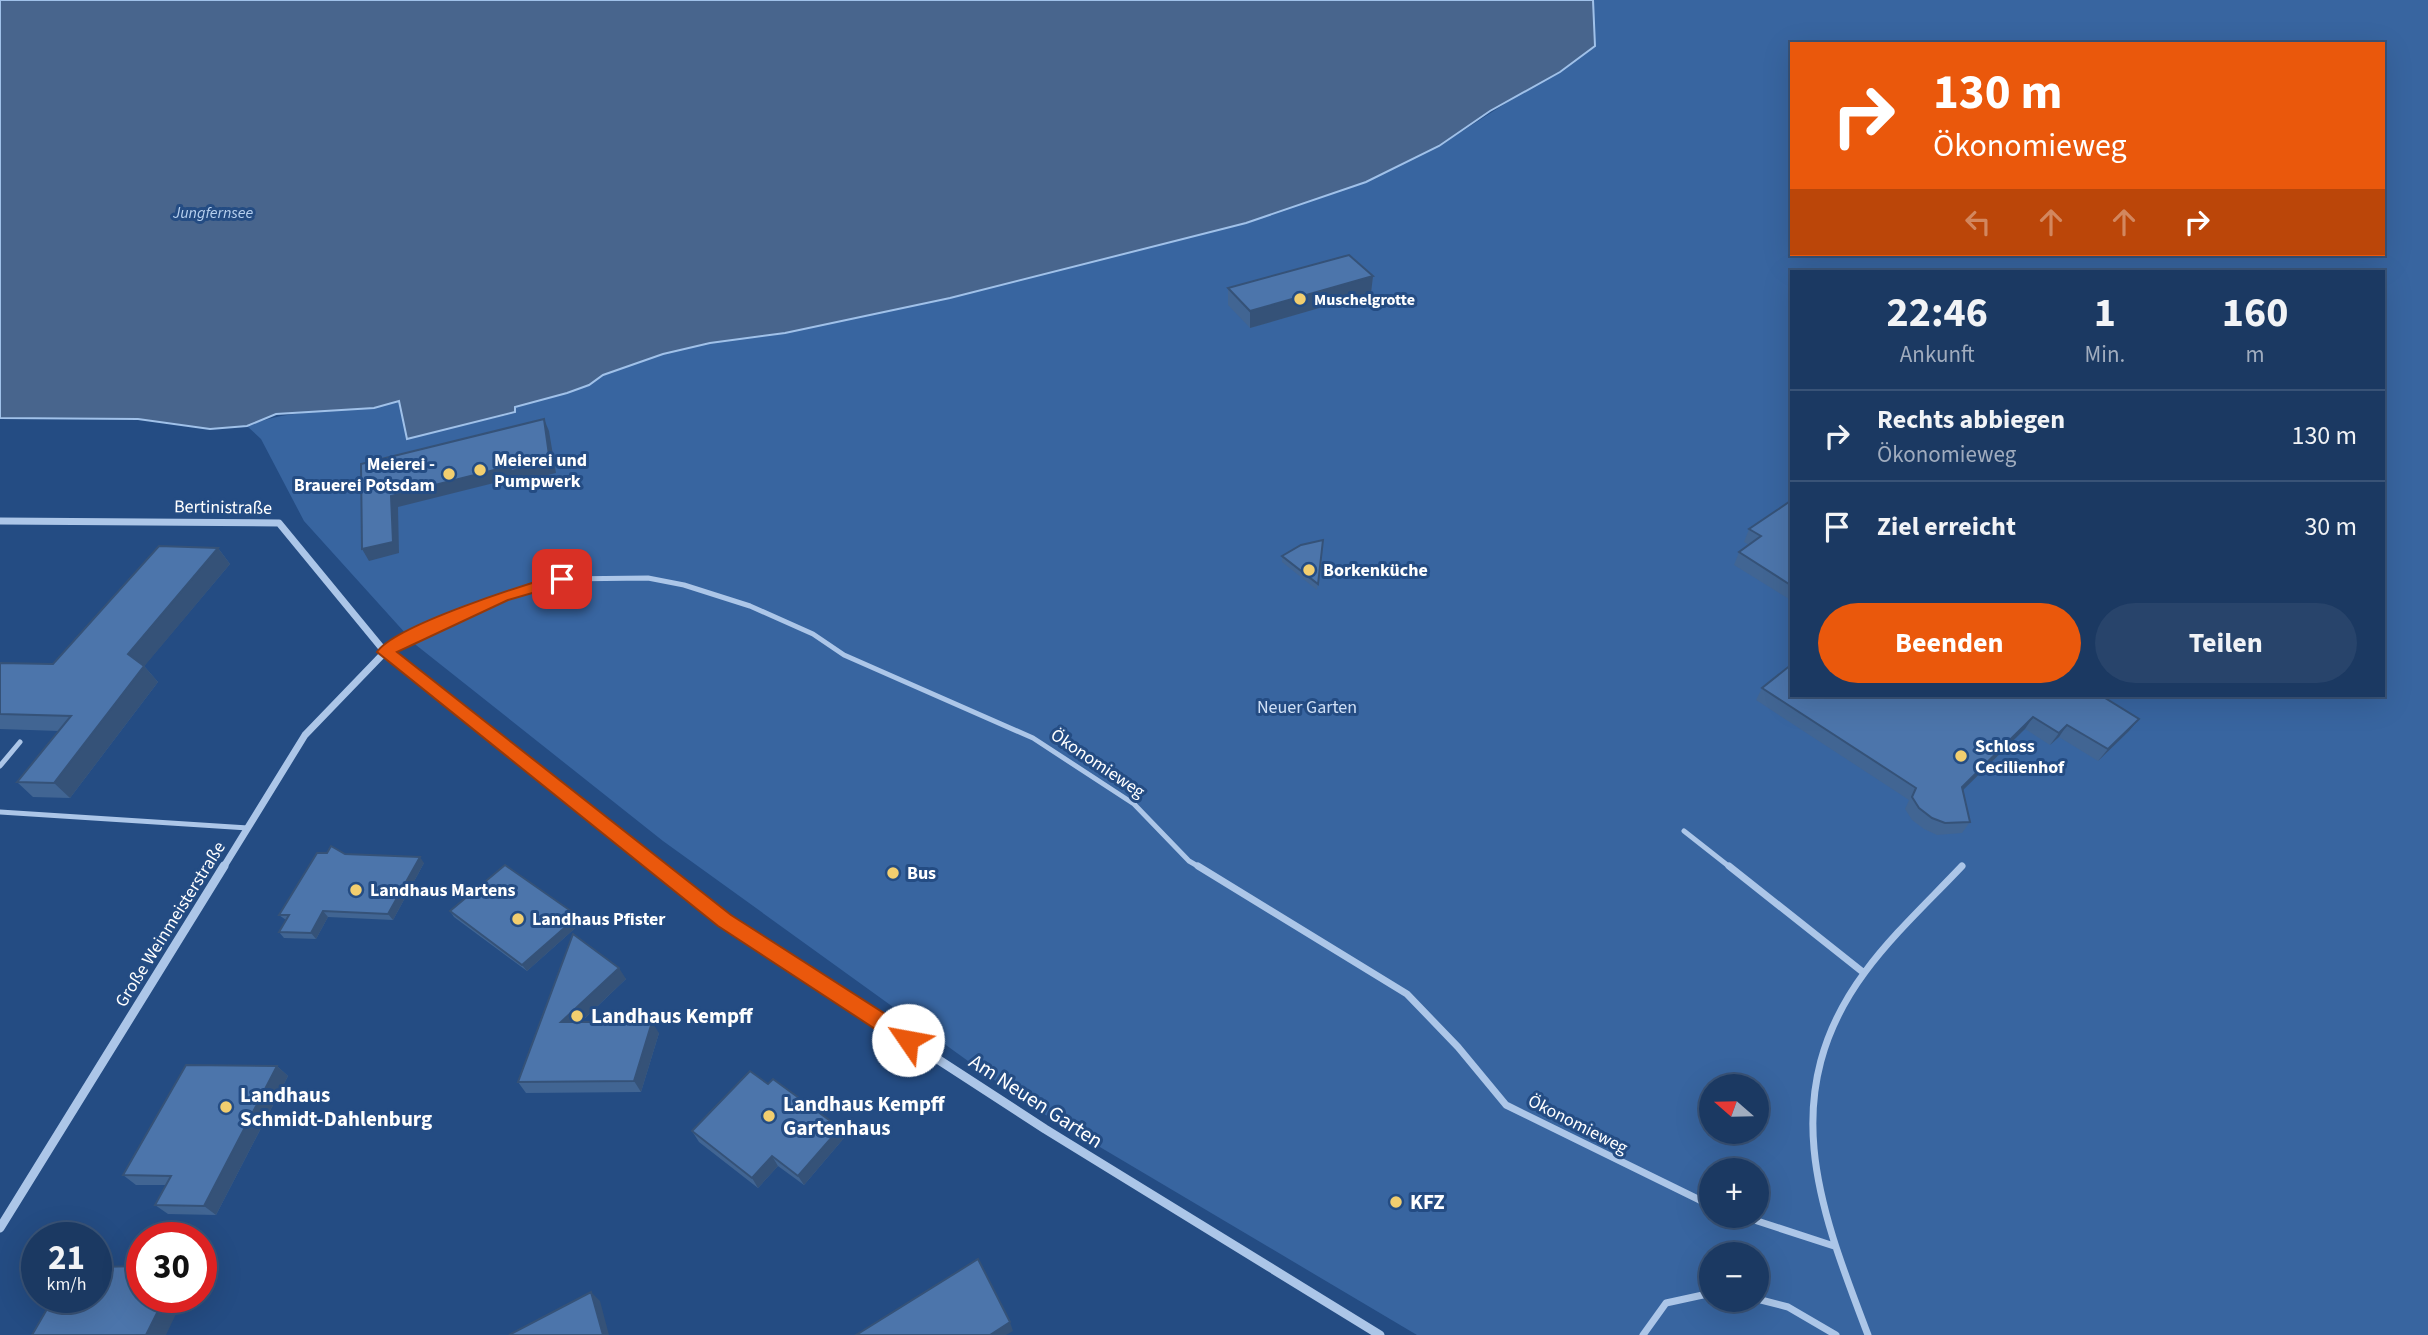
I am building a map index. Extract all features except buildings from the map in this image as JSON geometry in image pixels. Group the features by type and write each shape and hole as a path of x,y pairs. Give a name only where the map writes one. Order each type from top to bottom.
{"street":[{"name":"Bertinistraße","path":"0,521 279,523 385,652"},
{"name":"Große Weinmeisterstraße","path":"0,1228 305,735 385,652"},
{"name":"Am Neuen Garten","path":"385,652 725,921 1045,1129 1380,1335"}],"lane":[{"name":"Ökonomieweg","path":"385,652 419,633 503,596 562,579 648,578 684,584 750,606 813,634 844,655 1034,738 1134,804 1189,861 1407,994 1458,1047 1506,1105 1699,1200"},
{"path":"0,766 20,742"},
{"path":"0,812 248,828"},
{"path":"1684,831 1864,973"},
{"path":"1868,1335 1834,1246 1815,1172 1813,1138 1817,1091 1828,1035 1864,973 1962,866"},
{"path":"1769,1225 1834,1246"},
{"path":"1643,1335 1666,1303 1699,1296"},
{"path":"1769,1300 1818,1322 1836,1335"}],"green space":[{"name":"Neuer Garten","path":"1593,0 2428,0 2428,1335 1417,1335 1029,1105 663,841 416,645 304,521 261,439 247,426 285,415 380,406 400,401 408,438 515,413 514,407 567,393 589,385 603,375 663,354 710,343 785,333 950,298 1246,223 1366,182 1439,146 1595,46"}],"water":[{"name":"Jungfernsee","path":"0,0 1593,0 1595,46 1560,72 1490,111 1439,146 1366,182 1246,223 950,298 785,333 710,343 663,354 603,375 589,385 567,393 515,407 515,412 407,439 399,401 374,408 276,414 247,426 210,429 138,419 0,418"}],"place":[{"name":"Muschelgrotte","path":"1300,299"},
{"name":"Meierei und Pumpwerk","path":"480,470"},
{"name":"Meierei - Brauerei Potsdam","path":"449,474"},
{"name":"Borkenküche","path":"1309,570"},
{"name":"Schloss Cecilienhof","path":"1961,756"},
{"name":"Bus","path":"893,873"},
{"name":"Landhaus Martens","path":"356,890"},
{"name":"Landhaus Pfister","path":"518,919"},
{"name":"Landhaus Kempff","path":"577,1016"},
{"name":"Landhaus Schmidt-Dahlenburg","path":"226,1107"},
{"name":"Landhaus Kempff Gartenhaus","path":"769,1116"},
{"name":"KFZ","path":"1396,1202"}],"route":[{"path":"562,579 503,596 419,633 385,652 725,921 908,1040"}]}
